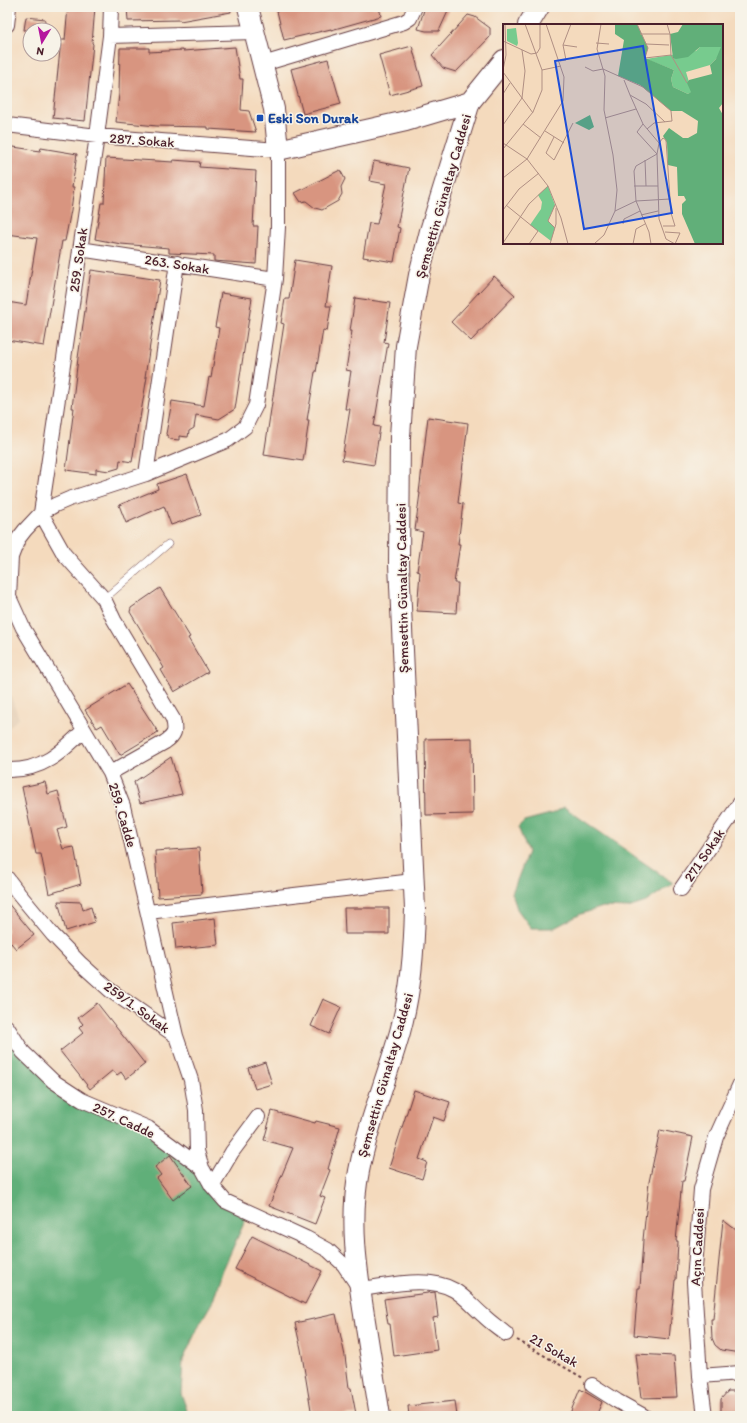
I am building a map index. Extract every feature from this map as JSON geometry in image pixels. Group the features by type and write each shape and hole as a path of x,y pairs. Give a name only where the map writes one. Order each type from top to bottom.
{"street":[{"path":"7,24 9,7"},
{"name":"259. Sokak","path":"41,513 97,136 110,36 111,7"},
{"path":"8,598 11,557 18,539 41,513 69,499 146,474 228,440 245,427 256,405 275,279 278,227 278,150 274,109 248,7"},
{"path":"263,64 404,22 410,18 415,7"},
{"path":"529,24 539,7"},
{"path":"110,36 255,32"},
{"path":"470,102 503,61"},
{"name":"Şemsettin Günaltay Caddesi","path":"278,150 406,121 470,102"},
{"name":"Şemsettin Günaltay Caddesi","path":"380,1416 360,1289 354,1225 355,1197 363,1149 398,1036 406,1004 414,950 415,909 399,564 400,437 406,346 419,275 430,231 470,102"},
{"name":"287. Sokak","path":"7,125 97,136 278,150"},
{"name":"263. Sokak","path":"80,249 275,279"},
{"path":"146,474 177,263"},
{"path":"41,513 64,554 104,599 118,626 173,719 175,728 172,737 110,773"},
{"name":"259. Cadde","path":"8,598 23,628 110,773 123,806 176,1036"},
{"path":"7,770 21,771 43,764 65,749 84,730"},
{"name":"271 Sokak","path":"681,889 740,803"},
{"name":"259/1. Sokak","path":"7,878 53,936 81,964 111,991 176,1036 191,1080 196,1110 197,1151 202,1168"},
{"path":"148,912 413,881"},
{"name":"257. Cadde","path":"7,1027 23,1052 53,1081 82,1100 148,1128 202,1168 212,1186 225,1201 306,1238 328,1250 344,1264 360,1289"},
{"name":"Açın Caddesi","path":"705,1416 700,1376 694,1282 701,1189 716,1137 740,1084"},
{"path":"212,1186 232,1152 258,1117"},
{"path":"360,1289 423,1282 443,1285 454,1290 465,1298 484,1317 506,1334"},
{"path":"700,1376 740,1374"},
{"path":"592,1385 616,1401 644,1416"}],"lane":[{"path":"104,599 168,544"}],"path":[{"name":"21 Sokak","path":"506,1334 580,1376 592,1385"}],"shaded area":[{"path":"7,686 19,718 7,729"}],"green space":[{"path":"564,807 673,883 646,902 628,908 603,907 581,914 554,928 531,928 517,909 512,893 528,852 518,827 524,821 554,813"},
{"path":"7,1027 53,1081 148,1128 212,1186 249,1212 222,1272 213,1301 200,1323 183,1360 181,1393 189,1416 7,1416"}],"building":[{"path":"68,7 95,7 93,44 85,121 53,118 59,62 62,62 62,40 65,40"},
{"path":"127,7 230,7 231,12 180,21 128,21"},
{"path":"276,7 379,7 381,16 331,30 284,40"},
{"path":"425,7 450,7 439,31 426,31 418,29"},
{"path":"468,15 475,17 490,28 490,37 456,72 443,68 432,55"},
{"path":"26,17 45,19 45,22 25,22"},
{"path":"412,46 423,86 390,95 379,55"},
{"path":"235,47 240,79 243,79 241,110 249,111 256,132 208,129 208,127 157,126 116,122 119,94 120,48 149,48 149,52"},
{"path":"328,59 341,104 303,114 291,69"},
{"path":"7,146 40,151 41,148 77,154 72,187 74,187 71,210 65,241 62,241 44,346 7,340 7,302 26,305 37,238 7,234"},
{"path":"106,158 200,162 199,167 256,171 253,226 258,226 256,264 214,261 214,255 169,253 169,248 121,244 95,239 101,203 104,203"},
{"path":"374,161 409,168 397,227 400,228 394,262 363,257 369,223 377,224 386,184 370,181"},
{"path":"340,170 345,179 341,187 342,194 338,201 322,210 315,208 306,201 301,202 295,193"},
{"path":"295,260 332,266 326,306 331,306 327,331 323,330 315,372 307,420 309,420 303,461 264,455 284,324 281,323 285,299 289,299"},
{"path":"91,270 160,280 145,377 147,377 132,462 120,460 119,468 109,471 96,469 96,474 66,470 74,408 72,408 78,358"},
{"path":"494,276 515,295 471,341 451,322"},
{"path":"221,293 252,298 235,409 219,419 196,415 194,428 189,431 188,437 179,436 179,440 170,439 166,434 172,401 204,406 209,377 211,378 219,328 215,327"},
{"path":"355,298 390,303 384,342 388,343 374,426 380,427 374,465 342,460 350,409 345,409 351,371 346,370"},
{"path":"428,417 468,423 458,503 463,504 458,544 460,544 454,583 458,583 456,613 417,611 420,572 417,571 423,532 415,530"},
{"path":"187,474 201,515 171,525 164,506 126,523 119,505 158,489 157,484"},
{"path":"160,588 190,637 188,638 208,672 174,692 161,670 164,668 130,612 131,608"},
{"path":"127,684 158,732 120,755 102,725 97,728 85,710"},
{"path":"472,738 473,814 426,815 425,739"},
{"path":"171,757 182,794 140,803 134,782"},
{"path":"45,782 48,794 58,791 67,827 57,830 63,849 74,847 81,884 49,894 41,854 36,854 22,787"},
{"path":"199,848 202,894 158,897 155,851"},
{"path":"58,901 81,902 83,910 91,907 95,922 66,931"},
{"path":"7,902 34,935 16,949 11,943 7,947"},
{"path":"344,908 389,908 389,934 345,934"},
{"path":"215,918 218,945 176,949 173,923"},
{"path":"323,999 341,1007 329,1034 311,1026"},
{"path":"97,1003 145,1064 126,1079 121,1072 117,1075 113,1070 90,1089 60,1051 83,1033 79,1028 83,1024 78,1018"},
{"path":"265,1062 272,1084 255,1089 248,1068"},
{"path":"414,1090 450,1102 444,1121 433,1117 419,1159 427,1162 422,1179 389,1168"},
{"path":"272,1111 315,1123 316,1121 340,1127 328,1169 330,1170 320,1196 325,1198 315,1224 269,1206 293,1148 264,1140"},
{"path":"660,1130 693,1137 684,1181 682,1181 676,1241 678,1241 676,1280 669,1339 634,1335 638,1288 640,1288 649,1182"},
{"path":"170,1155 192,1186 173,1200 157,1178 161,1175 155,1167"},
{"path":"723,1220 740,1233 740,1353 721,1350 715,1345 712,1338 711,1319 713,1319"},
{"path":"252,1236 322,1271 305,1304 235,1269"},
{"path":"435,1292 438,1317 433,1318 437,1350 394,1356 390,1324 388,1324 384,1299"},
{"path":"336,1314 345,1356 349,1388 351,1388 356,1414 312,1416 301,1349 295,1323"},
{"path":"636,1354 674,1356 677,1397 641,1398"},
{"path":"580,1389 602,1402 596,1416 569,1416"},
{"path":"728,1391 740,1391 740,1416 721,1416 721,1399"},
{"path":"455,1401 457,1416 409,1416 408,1406"}],"place":[{"name":"Eski Son Durak","path":"260,118"}]}
